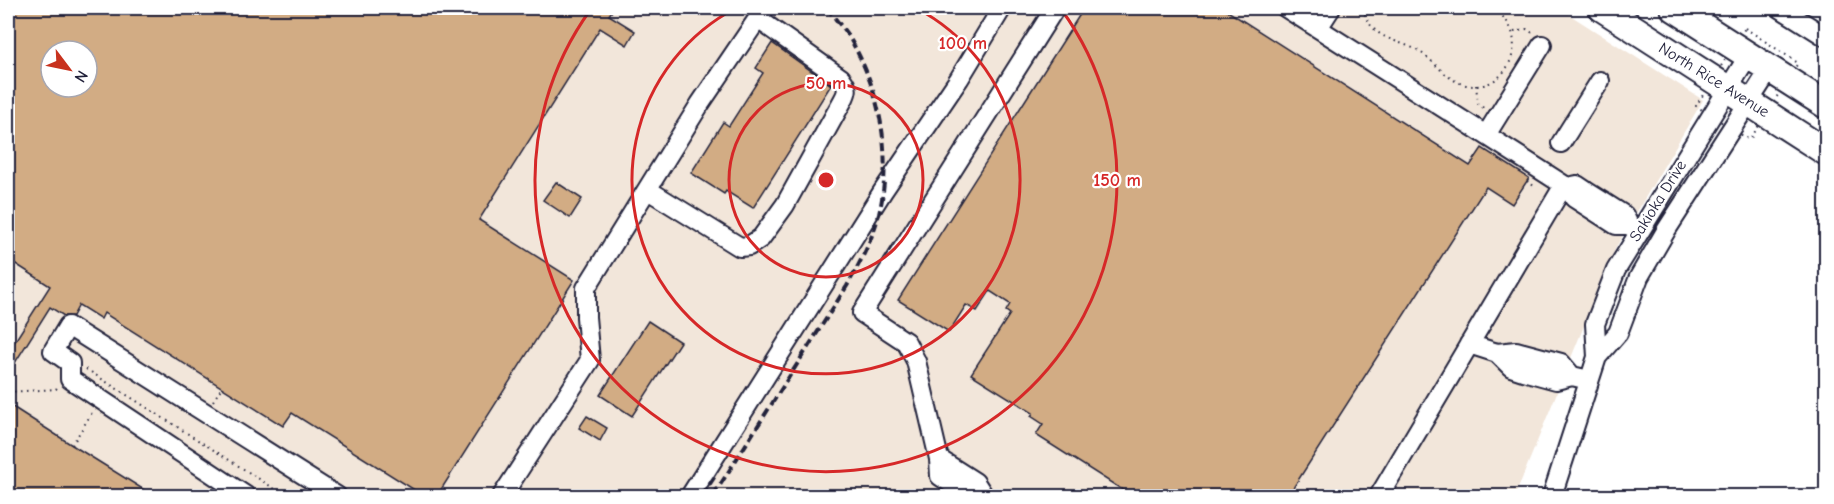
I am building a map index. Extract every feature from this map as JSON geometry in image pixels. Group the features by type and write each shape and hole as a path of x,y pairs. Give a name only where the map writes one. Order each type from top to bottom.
{"highway":[{"name":"North Rice Avenue","path":"1602,8 1827,152"},
{"path":"1674,8 1827,105"}],"street":[{"path":"690,496 876,201 959,79 1002,8"},
{"path":"975,496 940,476 939,459 916,361 906,342 862,313 1055,8"},
{"path":"1286,8 1566,186 1570,195 1616,225 1634,229"},
{"path":"1318,28 1331,8"},
{"path":"1780,8 1827,37"},
{"path":"502,496 590,360 586,288 699,104 762,13 841,78 847,86 848,91 785,205 761,238 749,246 740,247 648,190"},
{"path":"1486,135 1538,39"},
{"name":"Sakioka Drive","path":"1597,357 1594,324 1634,229 1738,96 1760,62"},
{"name":"Sakioka Drive","path":"1552,496 1581,378 1618,333 1639,277 1738,96 1760,62"},
{"path":"1561,143 1600,81"},
{"path":"1379,496 1566,186"},
{"path":"246,496 70,380 70,363 53,351 68,326 337,496"},
{"path":"1469,344 1497,353 1511,367 1523,371 1556,380 1581,378"},
{"path":"939,459 975,482 984,496"}],"path":[{"path":"1363,8 1368,22 1375,31 1425,55 1453,80 1476,86 1489,83 1501,75 1514,53 1513,32 1503,16 1489,8"},
{"path":"1513,32 1527,29 1538,39"},
{"path":"1476,86 1478,104 1485,109"},
{"path":"1527,181 1534,186"},
{"path":"72,445 110,383"}],"shaded area":[{"path":"8,8 1559,8 1703,100 1616,247 1515,496 8,496"}],"building":[{"path":"8,8 614,8 609,15 635,31 627,45 600,28 479,220 574,280 437,496 424,496 292,413 283,426 104,313 101,319 79,305 73,316 64,316 50,307 8,374 8,352 50,286 8,259"},
{"path":"1084,8 1223,8 1470,166 1482,148 1529,178 1512,204 1486,187 1288,496 1132,496 1036,435 1043,424 1031,416 1033,413 971,374 1010,314 1006,311 1010,304 990,291 977,311 966,305 949,332 898,300"},
{"path":"772,43 831,85 753,208 726,191 724,194 691,173 723,122 729,126 763,73 756,68"},
{"path":"556,182 582,199 570,218 543,200"},
{"path":"648,321 680,342 632,416 600,395"},
{"path":"8,404 72,445 154,496 8,496"},
{"path":"587,416 607,428 600,441 579,428"}],"railway":[{"path":"713,496 847,286 865,251 879,214 885,169 884,146 876,100 860,57 849,37 827,8"},
{"path":"702,496 715,476"}]}
